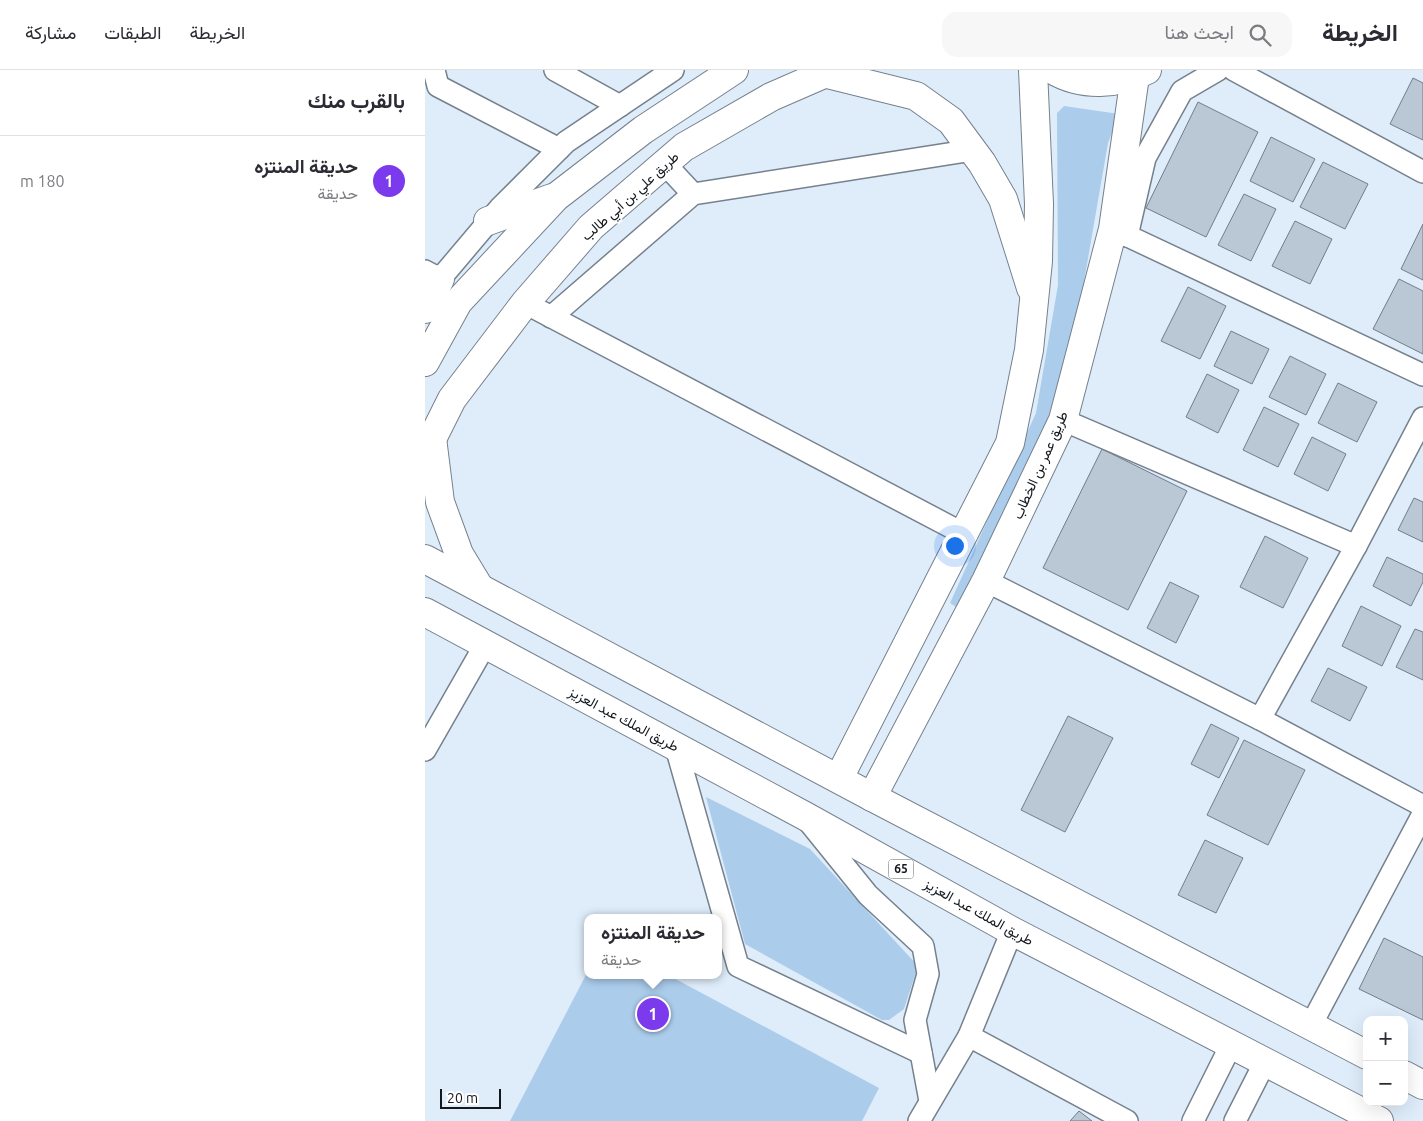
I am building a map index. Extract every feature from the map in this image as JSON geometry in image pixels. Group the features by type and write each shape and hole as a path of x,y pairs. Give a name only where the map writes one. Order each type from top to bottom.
{"main road":[{"path":"839,778 1010,443 1029,350 1038,261 1039,204 1033,70"},
{"path":"1053,70 1081,81 1108,82 1141,73"},
{"path":"828,71 916,96 951,121 973,150 1003,199 1035,299"},
{"name":"طريق علي بن أبي طالب","path":"429,445 452,399 525,304 591,227 684,147 771,98 828,71"},
{"path":"425,362 458,302 555,197 643,130 729,72"},
{"name":"طريق عمر بن الخطاب","path":"872,797 986,581 1063,420 1120,232 1141,73"},
{"path":"488,221 555,197"},
{"path":"425,309 432,275"},
{"path":"429,445 440,502 459,554 479,587"},
{"path":"425,559 872,797 1363,1053"},
{"name":"طريق الملك عبد العزيز","path":"425,612 805,816 1012,931 1379,1121"},
{"path":"1408,1077 1423,1085"}],"street":[{"path":"434,70 438,86 559,149"},
{"path":"555,70 620,106"},
{"path":"432,275 565,142 673,70"},
{"path":"1218,70 1182,91 1145,158 1120,232 1423,375"},
{"path":"1235,70 1423,172"},
{"path":"551,317 693,194 973,150"},
{"path":"665,164 693,194"},
{"path":"525,304 964,534"},
{"path":"1259,719 1356,546 1423,418"},
{"path":"1063,420 1356,546"},
{"path":"986,581 1259,719 1423,806"},
{"path":"425,750 485,645"},
{"path":"676,747 738,966 921,1053"},
{"path":"1311,1025 1423,814"},
{"path":"805,816 868,895 923,946 928,974 915,1020 930,1100"},
{"path":"919,1121 969,1036 1012,931"},
{"path":"969,1036 1127,1121"},
{"path":"1193,1121 1231,1044"},
{"path":"1235,1121 1265,1062"}],"shaded area":[{"path":"1064,106 1119,114 1108,143 1074,339 1064,380 1003,522 956,607 950,603 1036,413 1058,285 1057,113"},
{"path":"706,797 810,849 918,966 904,1009 889,1020 882,1020 745,944"},
{"path":"584,979 675,979 879,1088 862,1121 510,1121"}],"building":[{"path":"1413,78 1423,83 1423,140 1390,124"},
{"path":"1198,102 1258,132 1206,237 1146,208"},
{"path":"1271,137 1315,159 1293,202 1250,181"},
{"path":"1323,162 1368,184 1345,229 1300,207"},
{"path":"1244,194 1276,209 1251,261 1218,245"},
{"path":"1295,221 1332,239 1310,284 1272,266"},
{"path":"1423,224 1423,280 1401,269"},
{"path":"1399,279 1423,291 1423,354 1373,329"},
{"path":"1188,287 1226,306 1200,359 1161,341"},
{"path":"1231,331 1269,349 1252,384 1214,366"},
{"path":"1290,356 1326,374 1306,415 1269,397"},
{"path":"1207,374 1239,390 1218,433 1186,417"},
{"path":"1338,383 1377,402 1357,442 1318,423"},
{"path":"1264,407 1299,424 1278,467 1243,450"},
{"path":"1312,437 1346,454 1328,491 1294,474"},
{"path":"1102,449 1187,491 1128,610 1043,568"},
{"path":"1414,498 1423,502 1423,542 1398,530"},
{"path":"1265,536 1308,558 1283,608 1240,587"},
{"path":"1387,557 1423,574 1423,582 1411,606 1373,586"},
{"path":"1170,582 1199,596 1176,643 1147,628"},
{"path":"1361,606 1401,626 1382,666 1342,646"},
{"path":"1415,629 1423,632 1423,680 1396,667"},
{"path":"1328,668 1367,687 1350,721 1311,701"},
{"path":"1068,716 1113,738 1065,832 1021,810"},
{"path":"1211,724 1239,738 1219,778 1191,764"},
{"path":"1244,740 1305,770 1268,845 1207,815"},
{"path":"1205,840 1243,858 1216,913 1178,895"},
{"path":"1384,938 1423,957 1423,1020 1359,989"},
{"path":"1079,1111 1092,1121 1070,1121"}],"place":[{"name":"حديقة المنتزه","path":"653,1014"}]}
